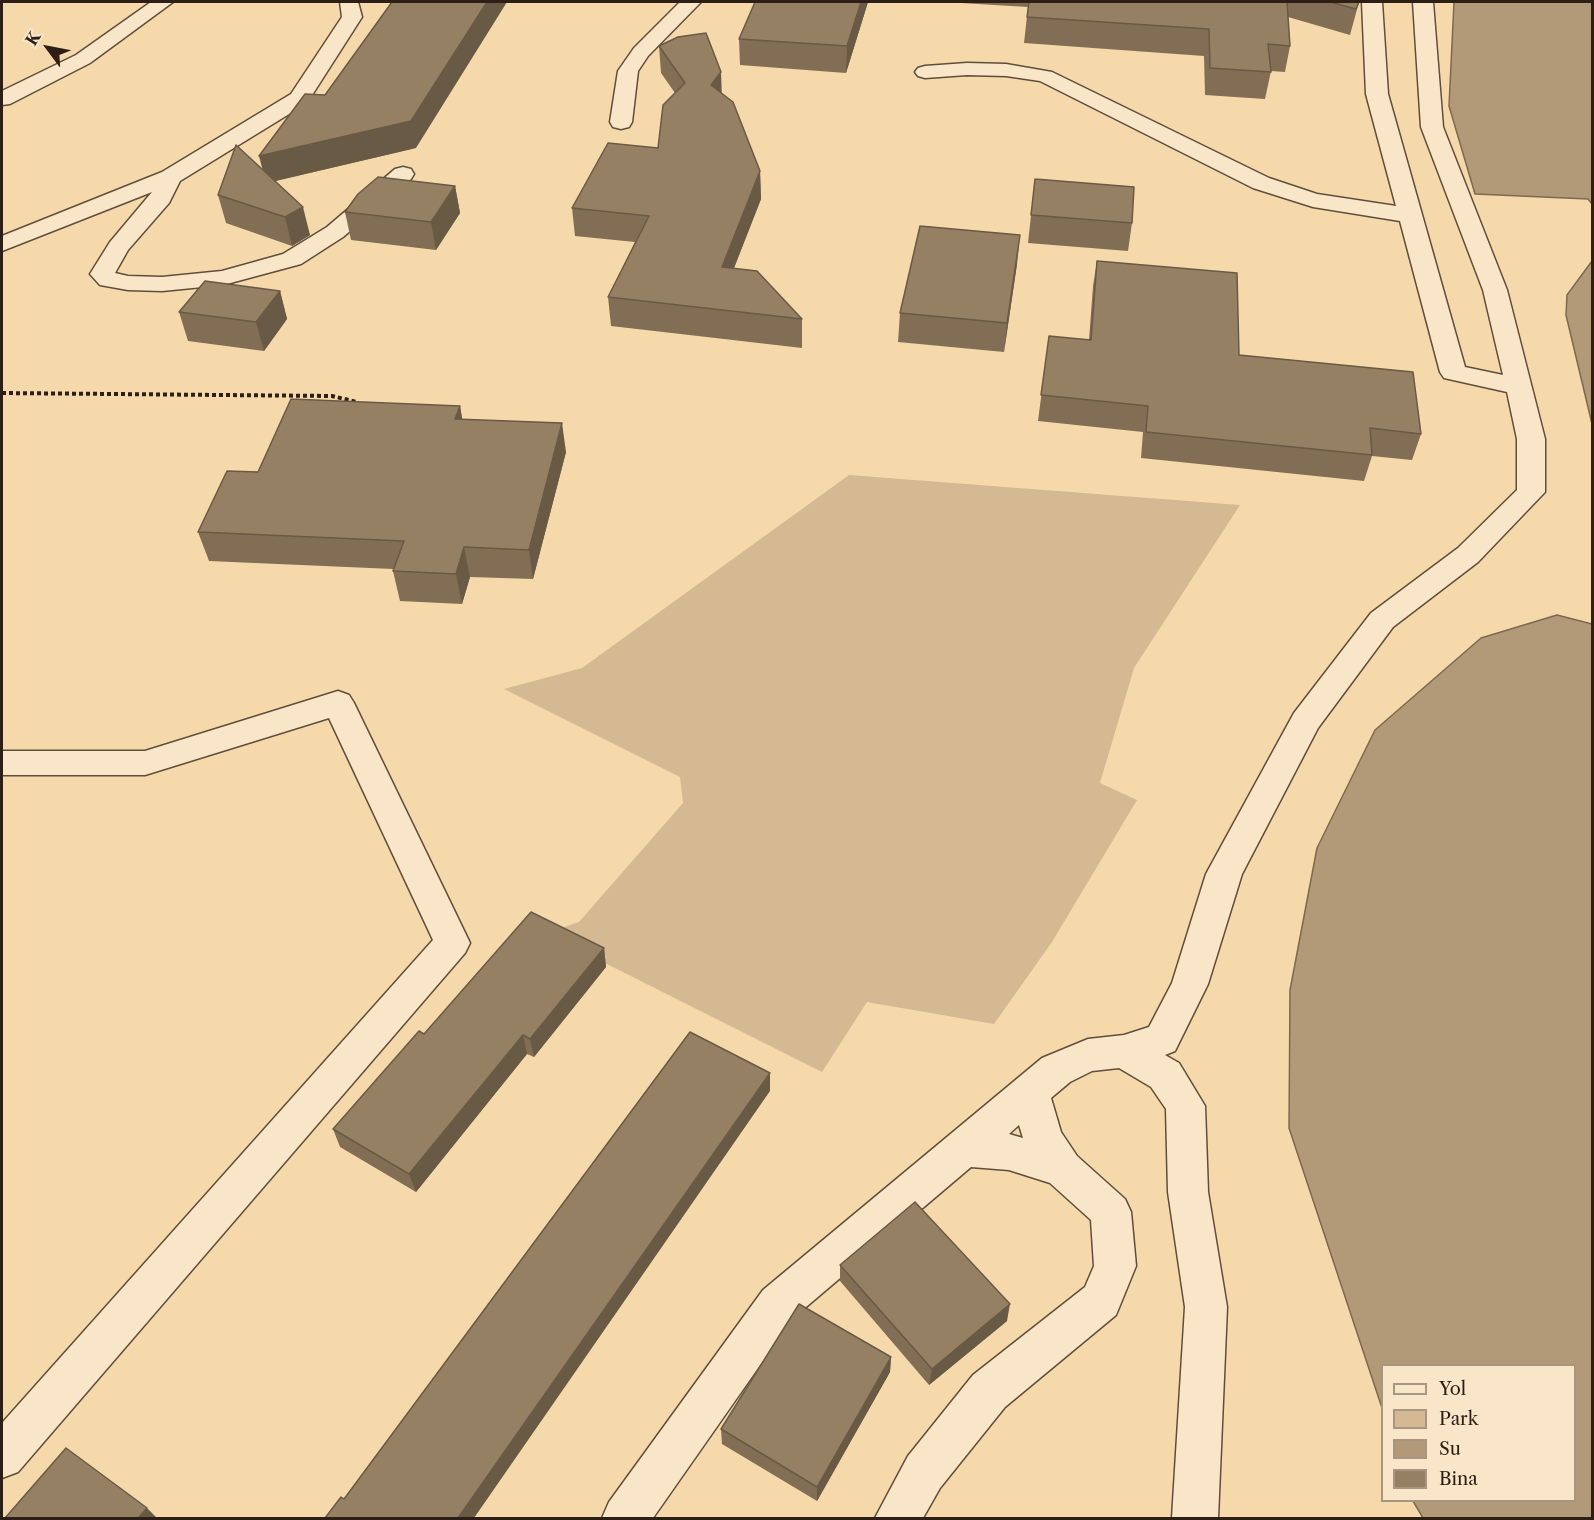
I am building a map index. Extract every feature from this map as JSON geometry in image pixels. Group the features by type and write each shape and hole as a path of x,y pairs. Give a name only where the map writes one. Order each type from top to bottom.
{"lane":[{"path":"2,99 83,59 163,2"},
{"path":"2,244 170,177 299,98 352,17 349,2"},
{"path":"621,122 628,71 641,52 691,2"},
{"path":"1372,2 1377,94 1408,215 1453,372 1519,387"},
{"path":"1150,1055 1190,984 1224,874 1305,721 1382,620 1468,555 1531,492 1531,439 1495,290 1432,127 1423,2"},
{"path":"925,72 977,69 1006,70 1045,76 1261,183 1313,200 1408,215"},
{"path":"170,177 161,198 118,247 102,274 109,280 162,284 223,278 292,259 335,232 403,174"},
{"path":"2,763 145,762 338,703 452,943 2,1456"},
{"path":"625,1518 778,1304 1056,1070 1088,1055 1150,1055"},
{"path":"1150,1055 1185,1106 1188,1192 1206,1307 1195,1518"},
{"path":"898,1518 924,1472 989,1391 1101,1301 1115,1266 1111,1212 1062,1169 1043,1139 1030,1093"},
{"path":"963,1148 1009,1152 1062,1169"}],"path":[{"path":"2,393 332,396 365,404"}],"green space":[{"path":"849,475 1240,505 1134,668 1100,783 1137,800 1052,942 994,1024 867,1002 822,1072 545,933 579,922 683,803 680,777 504,689 582,668"}],"water":[{"path":"1454,2 1592,2 1592,204 1588,199 1475,194 1449,106"},
{"path":"1592,261 1592,424 1566,315 1567,295"},
{"path":"1557,615 1592,624 1592,1518 1423,1518 1414,1502 1576,1502 1576,1364 1381,1364 1381,1405 1289,1128 1290,990 1317,848 1375,730 1481,638"}],"building":[{"path":"392,2 487,2 411,121 259,156 305,94 325,95"},
{"path":"755,2 861,2 847,46 739,39"},
{"path":"1029,2 1287,2 1290,46 1268,44 1271,72 1210,68 1209,29 1027,17"},
{"path":"1330,2 1359,2 1356,9"},
{"path":"706,33 721,72 711,85 733,102 760,171 722,267 757,271 802,319 608,297 649,216 572,208 608,143 658,148 663,105 685,83 659,46 678,37"},
{"path":"236,145 303,207 285,217 218,195"},
{"path":"378,177 455,186 431,222 345,212 358,194"},
{"path":"1035,179 1134,187 1132,223 1031,215"},
{"path":"920,226 1020,235 1007,323 900,313"},
{"path":"1097,261 1237,273 1239,355 1413,372 1421,434 1370,428 1372,455 1146,432 1148,406 1041,395 1049,336 1091,340"},
{"path":"205,281 280,291 256,322 179,312"},
{"path":"291,399 460,406 455,419 562,423 529,550 464,547 456,574 393,571 404,541 198,532 227,471 258,472"},
{"path":"531,912 604,948 530,1039 523,1035 409,1174 333,1129 419,1031 424,1034"},
{"path":"690,1032 770,1073 458,1518 325,1518 341,1497 344,1499"},
{"path":"915,1202 1010,1304 932,1369 840,1265"},
{"path":"799,1304 891,1357 817,1487 721,1429"},
{"path":"66,1448 147,1508 138,1518 5,1518"}]}
